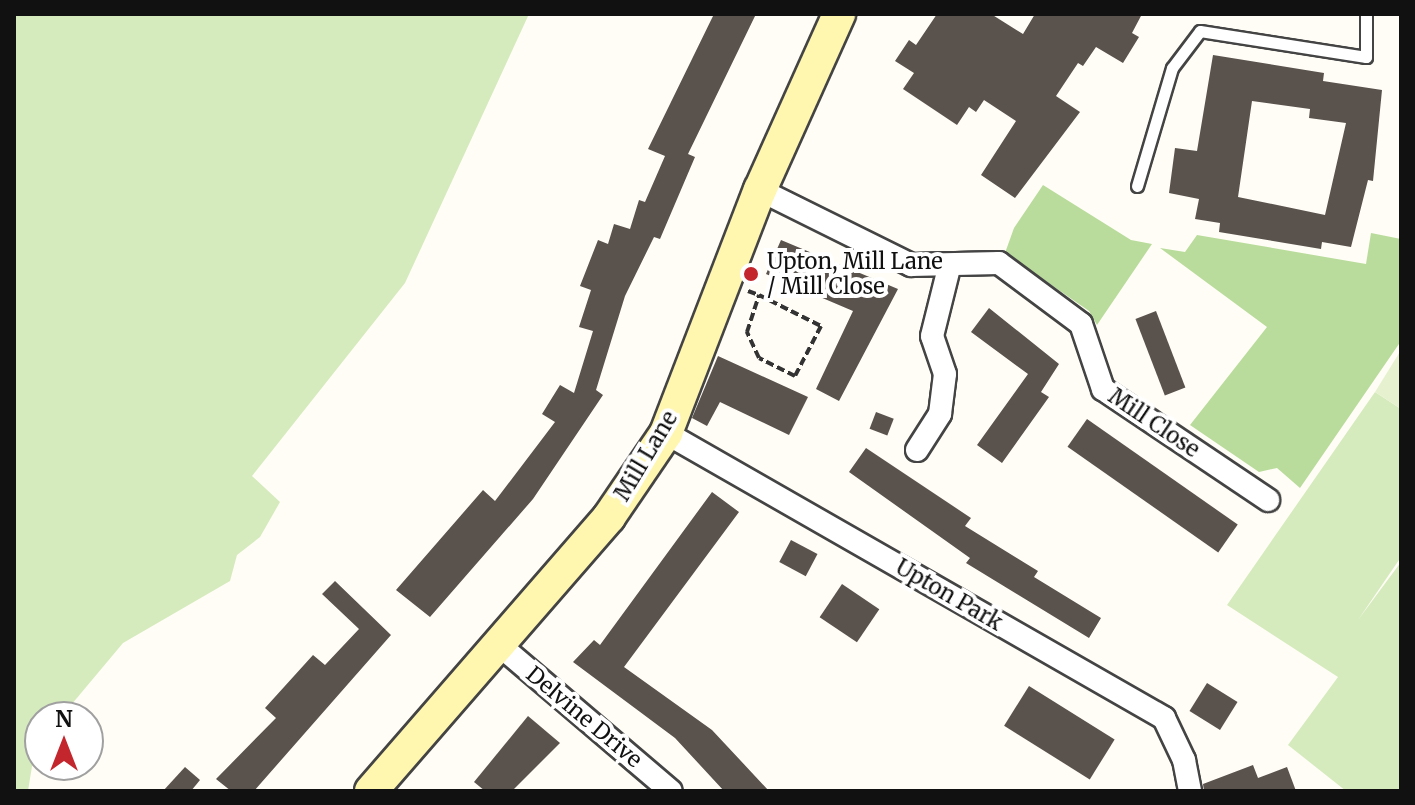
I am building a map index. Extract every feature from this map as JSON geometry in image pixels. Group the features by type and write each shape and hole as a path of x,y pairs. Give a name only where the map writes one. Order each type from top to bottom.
{"street":[{"name":"Mill Lane","path":"371,791 609,517 666,433 760,190 839,14"},
{"name":"Mill Close","path":"760,190 911,265 949,268 999,263 1081,324 1103,389 1268,500"},
{"path":"917,450 940,414 945,374 932,336 949,268"},
{"name":"Upton Park","path":"666,433 1164,718 1184,760 1190,791"},
{"name":"Delvine Drive","path":"497,643 671,791"}],"lane":[{"path":"1137,186 1172,68 1200,31 1366,57 1366,14"}],"path":[{"path":"724,282 759,295 821,326 795,376 759,358 747,332 759,295"}],"green space":[{"path":"14,14 529,14 405,283 252,476 280,502 260,537 237,555 230,581 123,643 74,701 24,701 24,781 30,781 28,791 14,791"},
{"path":"1043,185 1131,240 1152,244 1097,325 1089,311 1005,253 1014,228"},
{"path":"1371,233 1401,239 1401,341 1300,488 1277,468 1259,472 1190,425 1267,327 1160,248 1185,252 1197,235 1366,264"},
{"path":"1401,350 1401,409 1375,392"},
{"path":"1375,392 1401,409 1401,557 1358,620 1401,562 1401,791 1346,791 1288,745 1338,677 1227,605"}],"building":[{"path":"714,14 756,14 688,154 695,157 660,239 654,237 625,296 596,390 603,395 533,499 430,617 396,590 483,490 495,501 555,422 542,414 560,385 574,393 593,331 579,327 591,290 580,286 598,240 608,244 614,224 630,229 639,200 645,202 665,156 648,149"},
{"path":"937,14 991,14 1023,34 1035,14 1142,14 1132,33 1139,37 1123,63 1096,47 1083,66 1078,63 1056,96 1080,112 1015,198 981,175 1016,121 984,100 976,112 969,107 957,125 903,89 914,73 895,61 909,40 916,45"},
{"path":"1213,55 1324,73 1323,81 1382,90 1373,181 1368,180 1351,247 1322,242 1321,249 1219,232 1220,223 1195,219 1199,199 1169,193 1175,148 1197,151","holes":["1252,101 1310,109 1309,118 1346,123 1325,215 1238,197"]},
{"path":"781,240 898,289 839,401 816,389 853,311 766,274"},
{"path":"989,308 1059,364 1041,392 1049,397 1002,463 977,445 1028,374 971,332"},
{"path":"1156,311 1185,388 1165,395 1135,319"},
{"path":"718,356 808,397 789,435 720,402 707,426 692,418"},
{"path":"876,412 894,419 887,436 870,429"},
{"path":"1087,419 1238,525 1218,552 1067,447"},
{"path":"866,448 971,518 965,526 1038,571 1034,577 1101,618 1089,638 966,563 970,558 849,472"},
{"path":"712,492 739,512 624,667 712,730 769,791 724,791 675,738 573,662 594,640 600,645"},
{"path":"791,540 817,554 806,576 779,562"},
{"path":"335,581 391,635 254,791 231,791 216,779 276,718 265,708 313,655 325,665 359,629 322,594"},
{"path":"842,584 879,609 857,642 820,617"},
{"path":"1207,683 1238,702 1220,730 1190,711"},
{"path":"1029,686 1115,740 1090,779 1004,726"},
{"path":"528,716 560,743 512,791 485,791 474,782"},
{"path":"1253,765 1258,778 1287,767 1296,791 1204,791 1203,784"},
{"path":"185,767 200,780 191,791 163,791"}],"place":[{"name":"Upton, Mill Lane / Mill Close","path":"751,274"}]}
